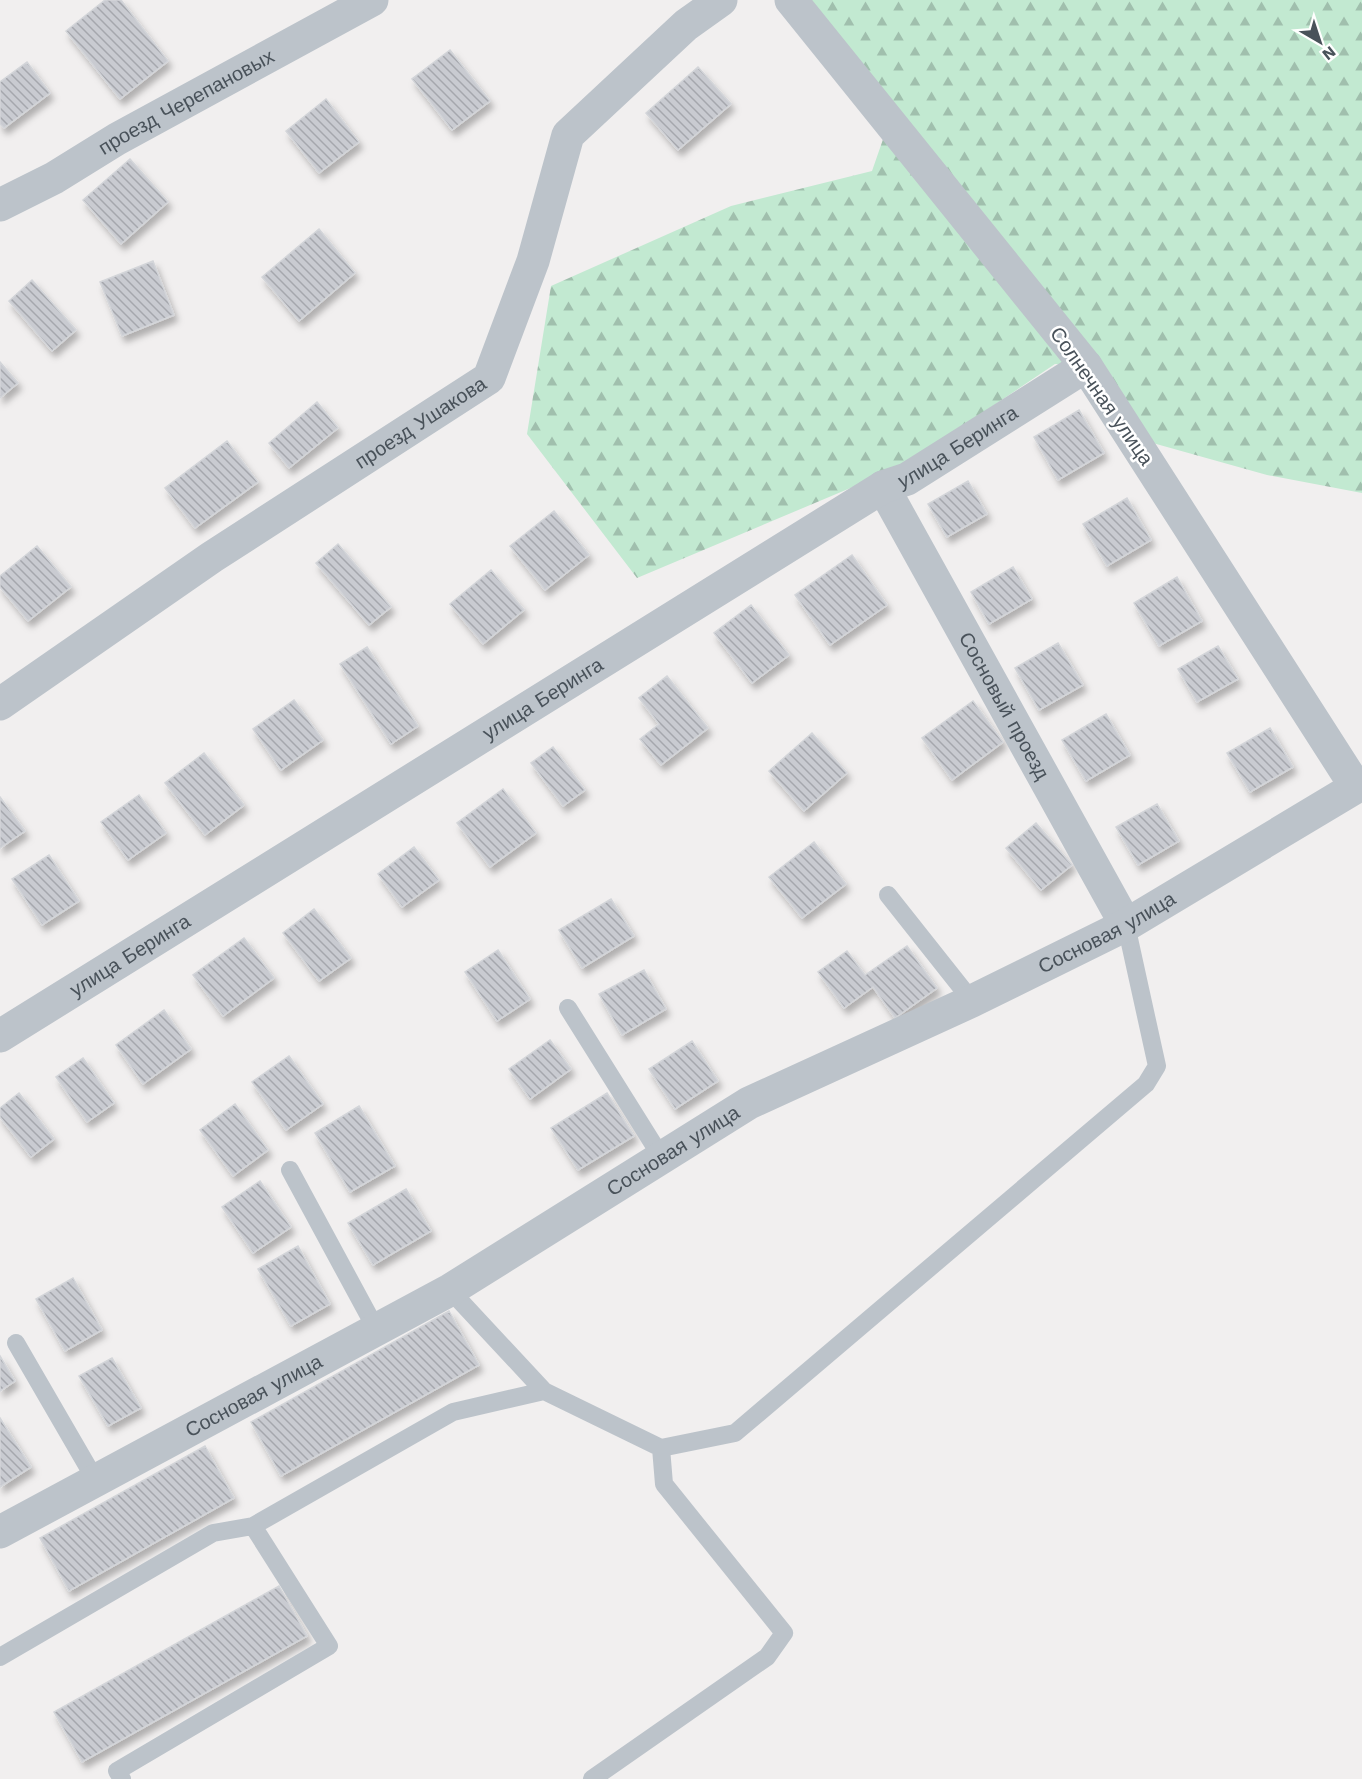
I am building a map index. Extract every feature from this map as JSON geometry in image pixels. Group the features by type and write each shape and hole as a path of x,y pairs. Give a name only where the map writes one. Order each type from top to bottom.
{"street":[{"name":"проезд Черепановых","path":"0,205 54,178 117,139 372,0"},
{"name":"проезд Ушакова","path":"0,704 212,557 489,378 533,261 568,135 686,25 721,0"},
{"name":"Солнечная улица","path":"791,0 1086,366 1359,789"},
{"name":"улица Беринга","path":"0,1036 883,487 907,479 1086,366"},
{"name":"Сосновый проезд","path":"883,487 1126,925"},
{"name":"Сосновая улица","path":"0,1532 450,1290 749,1103 972,1001 1126,925 1359,789"}],"lane":[{"path":"888,895 972,1001"},
{"path":"450,1290 544,1391 661,1448 735,1433 1146,1084 1157,1066 1126,925"},
{"path":"568,1008 662,1158"},
{"path":"290,1170 376,1329"},
{"path":"16,1343 96,1481"},
{"path":"0,1657 213,1533 254,1526 453,1412 544,1391"},
{"path":"592,1779 767,1657 784,1633 663,1484 661,1448"},
{"path":"122,1779 117,1771 329,1646 254,1526"}],"green space":[{"path":"787,0 1362,0 1362,493 1267,475 1142,440 1086,366 1055,364 905,465 637,578 527,434 551,286 731,206 872,171 888,125"}],"building":[{"path":"105,0 121,0 168,61 120,99 66,31"},
{"path":"450,50 490,101 452,130 412,79"},
{"path":"27,62 50,93 4,128 0,124 0,82"},
{"path":"698,67 731,104 678,150 646,113"},
{"path":"326,99 359,142 319,173 286,131"},
{"path":"130,159 168,202 121,244 83,200"},
{"path":"319,229 355,273 299,321 262,277"},
{"path":"153,261 174,315 122,336 100,282"},
{"path":"32,280 76,330 52,351 9,301"},
{"path":"0,362 18,383 0,398"},
{"path":"317,402 338,428 289,468 269,443"},
{"path":"1079,410 1104,453 1058,480 1034,437"},
{"path":"227,441 258,482 195,528 165,488"},
{"path":"968,481 987,514 947,537 928,504"},
{"path":"1127,498 1151,540 1107,566 1083,524"},
{"path":"554,511 589,555 545,590 510,546"},
{"path":"338,544 391,607 369,625 316,563"},
{"path":"37,546 71,587 28,621 0,587 0,576"},
{"path":"852,555 887,605 830,645 795,595"},
{"path":"1013,567 1032,599 989,624 971,592"},
{"path":"491,570 524,610 483,644 450,604"},
{"path":"1177,577 1202,621 1159,646 1134,603"},
{"path":"751,605 789,655 752,683 714,633"},
{"path":"1058,643 1083,685 1039,710 1015,668"},
{"path":"1218,646 1238,679 1197,702 1178,669"},
{"path":"367,647 418,726 391,744 340,664"},
{"path":"667,676 708,728 661,765 640,739 659,724 639,698"},
{"path":"294,700 323,740 281,770 253,729"},
{"path":"973,701 1003,742 952,780 922,738"},
{"path":"1106,714 1130,755 1086,781 1062,740"},
{"path":"1270,728 1293,767 1250,792 1227,753"},
{"path":"812,733 847,773 804,811 769,771"},
{"path":"553,747 585,790 563,806 531,763"},
{"path":"204,753 244,805 205,835 165,783"},
{"path":"503,789 536,833 490,867 457,823"},
{"path":"139,795 166,833 128,860 101,822"},
{"path":"0,797 25,831 0,848"},
{"path":"1157,804 1179,841 1138,865 1116,827"},
{"path":"1036,823 1072,865 1041,890 1006,848"},
{"path":"814,842 846,884 802,918 769,877"},
{"path":"414,847 439,880 402,907 378,874"},
{"path":"49,855 79,901 42,925 12,879"},
{"path":"611,899 634,936 582,968 559,930"},
{"path":"314,909 351,958 319,981 283,933"},
{"path":"244,938 274,978 223,1016 193,975"},
{"path":"907,946 937,988 895,1018 873,987 844,1008 818,972 847,951 865,975"},
{"path":"498,950 530,999 497,1021 465,972"},
{"path":"644,970 666,1009 622,1035 599,994"},
{"path":"164,1010 191,1049 143,1084 116,1045"},
{"path":"550,1040 571,1069 530,1099 509,1069"},
{"path":"692,1041 718,1081 675,1109 649,1069"},
{"path":"289,1056 323,1104 286,1130 252,1082"},
{"path":"83,1058 114,1103 87,1122 56,1077"},
{"path":"19,1093 54,1139 31,1157 0,1117 0,1108"},
{"path":"607,1093 634,1136 578,1170 551,1128"},
{"path":"235,1104 268,1150 233,1176 200,1130"},
{"path":"359,1106 395,1166 350,1192 315,1133"},
{"path":"260,1181 291,1227 253,1253 222,1207"},
{"path":"406,1189 431,1231 373,1265 348,1223"},
{"path":"298,1246 330,1304 291,1326 258,1269"},
{"path":"73,1278 102,1330 65,1351 36,1299"},
{"path":"449,1311 479,1365 281,1476 251,1422"},
{"path":"0,1356 15,1381 0,1391"},
{"path":"112,1358 141,1408 108,1426 79,1376"},
{"path":"0,1418 31,1467 0,1487"},
{"path":"205,1446 234,1498 69,1591 40,1538"},
{"path":"279,1586 307,1636 82,1762 54,1712"}]}
